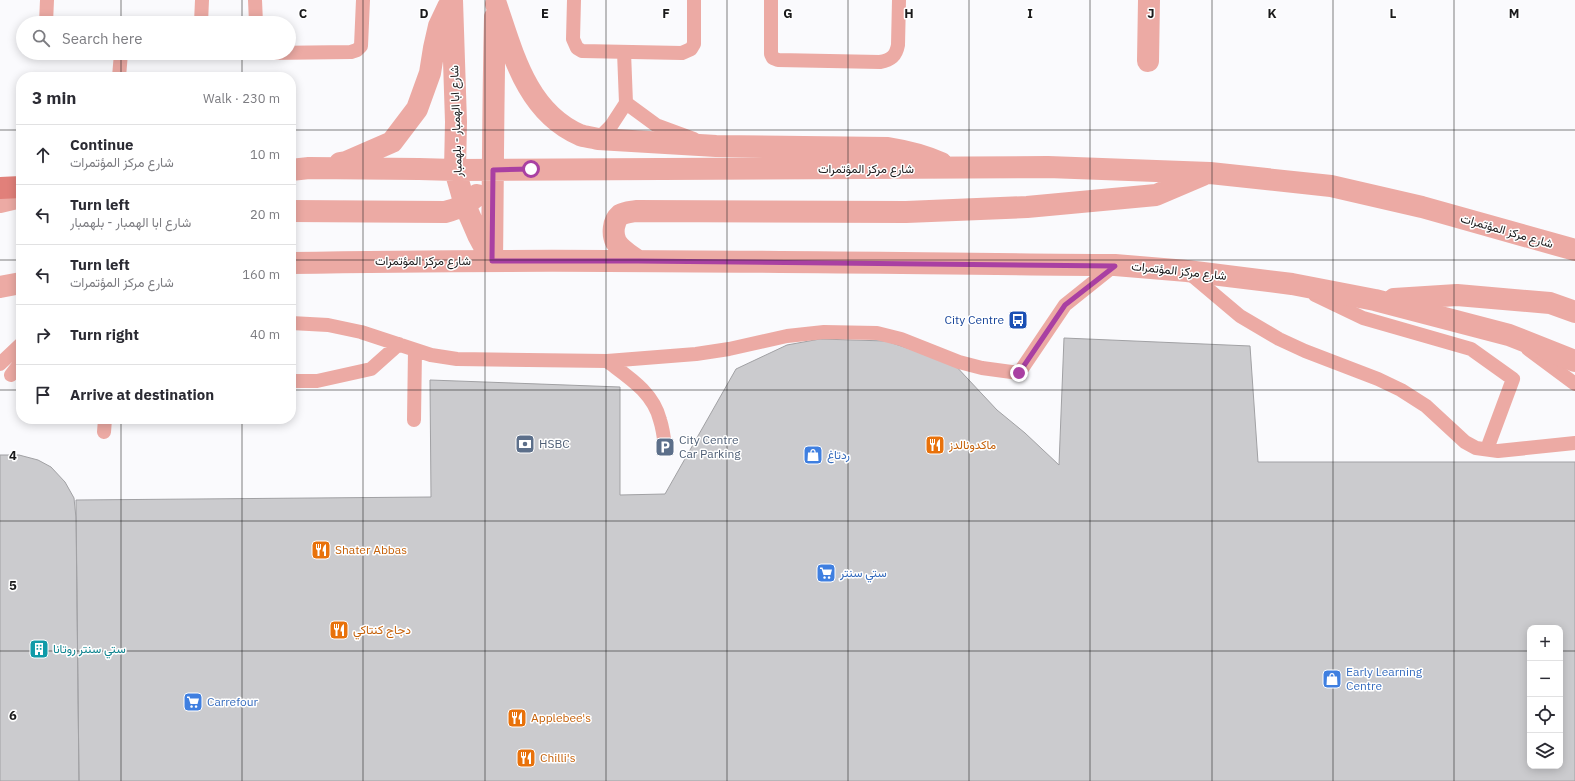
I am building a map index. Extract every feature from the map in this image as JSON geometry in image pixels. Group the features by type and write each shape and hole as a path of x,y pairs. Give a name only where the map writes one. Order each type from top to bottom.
{"main road":[{"path":"0,188 16,188"}],"street":[{"path":"300,169 346,162 392,142 417,109 430,73 439,26 451,0"},
{"name":"شارع ابا الهمبار - بلهمبار","path":"451,0 456,122 455,170 465,205 478,235 492,261"},
{"path":"1148,61 1149,0"},
{"path":"496,2 519,71 534,97 550,116 568,129 582,136 716,146 888,148 910,152 930,158 950,168"},
{"path":"492,261 493,94 496,2"},
{"name":"شارع مركز المؤتمرات","path":"300,169 493,170 1048,167 1210,173 1330,186 1422,207 1575,250"},
{"path":"296,211 444,212 458,209 475,197 493,170"},
{"path":"638,261 621,247 614,234 616,221 620,215 625,212 906,212 1027,207 1156,195 1210,173"},
{"path":"0,202 16,198"},
{"name":"شارع مركز المؤتمرات","path":"296,263 638,261 1115,266 1187,271 1292,284 1375,300 1509,334 1575,361"},
{"path":"1375,300 1457,295 1550,303 1575,312"}],"lane":[{"path":"46,16 47,0"},
{"path":"201,16 202,0"},
{"path":"255,0 256,16"},
{"path":"296,53 351,52 357,50 361,46 363,0"},
{"path":"574,0 573,39 577,48 582,51 682,53 691,49 694,40 694,0"},
{"path":"771,0 771,54 773,58 778,60 880,62 887,61 897,52 899,0"},
{"path":"598,138 611,126 626,103 624,52"},
{"path":"120,60 120,72"},
{"path":"626,103 656,125 716,146"},
{"path":"296,323 361,332 431,355 457,359 607,361 722,350 788,336 824,332 877,333 901,339 959,362 982,368 1019,373 1065,305 1115,266"},
{"path":"1187,271 1240,316 1279,339 1305,351 1378,379 1401,390 1426,406 1465,442 1476,448 1498,451 1575,443"},
{"path":"1292,284 1363,318 1471,349 1513,379 1487,449"},
{"path":"1509,334 1575,384"},
{"path":"296,381 317,381 371,369 399,344"},
{"path":"0,364 16,349"},
{"path":"414,420 415,350"},
{"path":"607,361 643,389 651,399 660,418 666,447"},
{"path":"11,375 16,368"}],"building":[{"name":"ستي سنتر","path":"1064,338 1250,346 1258,462 1575,462 1575,781 79,781 76,500 431,497 430,380 620,387 620,495 665,494 736,369 787,345 820,339 886,341 953,363 997,410 1025,433 1059,465"},
{"name":"ستي سنتر روتانا","path":"0,455 19,455 38,460 51,467 65,482 74,498 76,518 79,781 0,781"}],"place":[{"name":"City Centre","path":"1018,320"},
{"name":"HSBC","path":"525,444"},
{"name":"ماكدونالدز","path":"935,445"},
{"name":"City Centre Car Parking","path":"665,447"},
{"name":"ردتاغ","path":"813,455"},
{"name":"Shater Abbas","path":"321,550"},
{"name":"ستي سنتر","path":"826,573"},
{"name":"دجاج كنتاكي","path":"339,630"},
{"name":"ستي سنتر روتانا","path":"39,649"},
{"name":"Early Learning Centre","path":"1332,679"},
{"name":"Carrefour","path":"193,702"},
{"name":"Applebee's","path":"517,718"},
{"name":"Chilli's","path":"526,758"}],"route":[{"path":"531,169 493,170 492,261 1115,266 1065,305 1019,373"}]}
